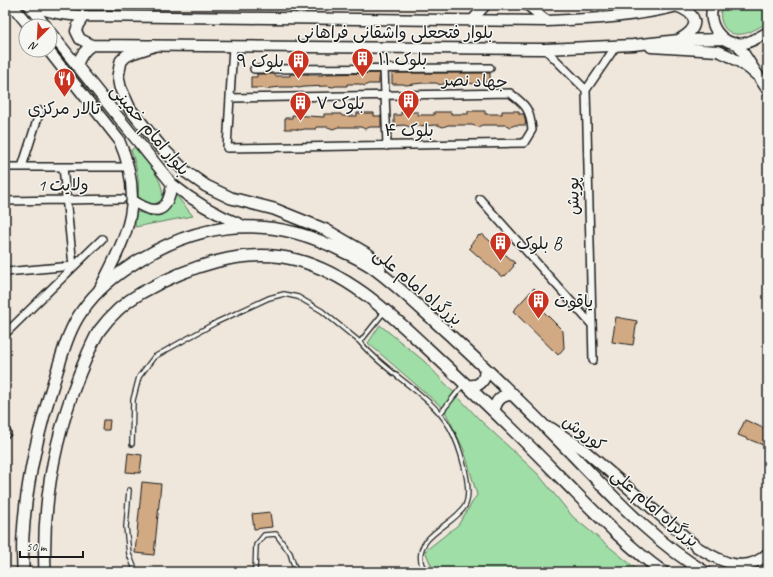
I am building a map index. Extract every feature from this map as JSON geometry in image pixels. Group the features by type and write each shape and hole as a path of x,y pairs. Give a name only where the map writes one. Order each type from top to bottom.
{"highway":[{"path":"153,46 126,56 121,62 118,76 120,87 130,109 160,146 181,167 206,186 231,198 274,209 326,230 369,255 395,285"},
{"name":"بزرگراه امام علی","path":"23,572 22,537 35,449 49,397 70,332 86,306 98,291 137,261 154,251 179,239 218,228 244,226 281,230 309,237 331,245 370,265 395,285 513,394 629,512 667,545 705,572"},
{"path":"45,572 44,547 51,478 64,419 72,392 98,334 114,313 138,294 159,283 216,262 252,256 266,256 296,260 328,271 365,294 494,411 617,534 663,572"},
{"path":"465,384 476,386 481,383 484,379 485,368"},
{"path":"494,411 500,398 513,394"}],"main road":[{"path":"12,5 23,18"},
{"path":"29,5 40,18"},
{"name":"بلوار فتحعلی واشقانی فراهانی","path":"33,5 42,10 60,15 84,16 547,21 639,15 679,6"},
{"path":"713,5 711,14 712,21 718,34 723,39"},
{"path":"679,6 692,15 695,22 692,31 679,40"},
{"path":"78,66 80,57 86,49 92,45 80,39 76,31 84,16"},
{"path":"768,32 750,41 737,43 768,91"},
{"name":"بلوار فتحعلی واشقانی فراهانی","path":"92,45 545,49 633,45 679,40 723,39 737,43"},
{"name":"بلوار امام خمینی","path":"58,42 172,184 186,196 206,208 244,226"},
{"path":"633,45 718,52 728,55 743,64 760,78"},
{"name":"بلوار امام خمینی","path":"54,58 119,140 126,155 129,167 133,192 127,199 131,218 124,239 98,291"},
{"path":"127,199 150,210 159,210 165,205 172,184"},
{"name":"کوروش","path":"537,419 582,449 697,547 712,557 726,563 739,565 751,564 763,558 768,553"}],"street":[{"path":"472,20 486,5"},
{"path":"527,5 547,21"},
{"name":"جهاد نصر","path":"230,98 510,93 524,104 529,112 532,130 524,144 227,148 230,98 234,46"},
{"path":"545,49 586,90 616,46"},
{"path":"384,68 387,146"},
{"name":"جهاد نصر","path":"254,69 490,68"},
{"name":"پویش","path":"586,90 593,360"},
{"path":"22,167 40,111"},
{"path":"5,166 129,167"},
{"path":"62,167 73,266"},
{"name":"ولایت 1","path":"5,201 127,199"},
{"path":"480,199 592,325"},
{"path":"5,334 102,239"},
{"path":"5,272 73,266"}],"lane":[{"path":"132,444 133,400 139,376 154,356 217,322 269,298 284,294 298,297 322,311 360,342 382,364 435,407 450,428 460,452 468,480 468,497 465,507 454,520 433,534 422,548 421,560 426,572"},
{"path":"360,342 385,311"},
{"path":"440,414 465,384"},
{"path":"129,490 126,527 129,554 136,572"},
{"path":"255,572 256,545 264,535 276,534 290,553 296,572"}],"green space":[{"path":"723,5 768,5 768,23 742,34 731,33 721,21 721,10"},
{"path":"135,147 154,172 161,185 162,200 153,205 143,202 138,196 137,173 131,150"},
{"path":"175,194 193,216 135,227 136,212 156,214 165,211 172,202"},
{"path":"380,325 424,361 480,420 538,474 573,517 640,572 434,572 425,551 458,525 477,495 464,450 444,409 368,343"}],"building":[{"path":"379,73 379,84 368,84 365,86 359,84 347,84 347,86 333,87 251,88 251,77 257,77 257,74 290,76 290,74 323,75"},
{"path":"392,73 490,73 490,82 479,82 473,84 445,83 441,85 436,83 406,85 392,84"},
{"path":"468,111 485,111 485,114 502,114 502,111 519,111 519,114 524,114 526,125 515,125 510,127 506,125 482,125 478,127 472,125 448,125 443,127 438,125 410,127 404,125 394,126 394,115 401,115 401,112 418,112 418,115 434,115 434,112 468,114"},
{"path":"357,113 374,113 374,116 381,116 381,127 370,127 365,129 361,127 338,127 333,129 328,127 316,127 316,129 285,129 285,118 292,118 292,115 324,117 324,114 341,114 342,116 357,116"},
{"path":"482,234 515,263 505,276 504,275 502,277 469,248 479,235 480,236"},
{"name":"یاقوت","path":"534,288 548,301 541,309 563,331 564,348 558,355 513,311"},
{"path":"616,317 637,321 633,345 612,342"},
{"path":"103,420 110,420 109,430 102,430"},
{"path":"745,420 768,430 763,445 738,435"},
{"path":"128,453 142,455 140,473 126,472"},
{"path":"142,482 161,484 154,555 135,553"},
{"path":"270,512 272,527 254,529 252,514"}],"place":[{"name":"بلوک ۱۱","path":"363,78"},
{"name":"بلوک ۹","path":"299,80"},
{"name":"تالار مرکزی","path":"64,98"},
{"name":"بلوک ۴","path":"409,120"},
{"name":"بلوک ۷","path":"300,122"},
{"name":"بلوک B","path":"501,262"},
{"name":"یاقوت","path":"538,320"}]}
